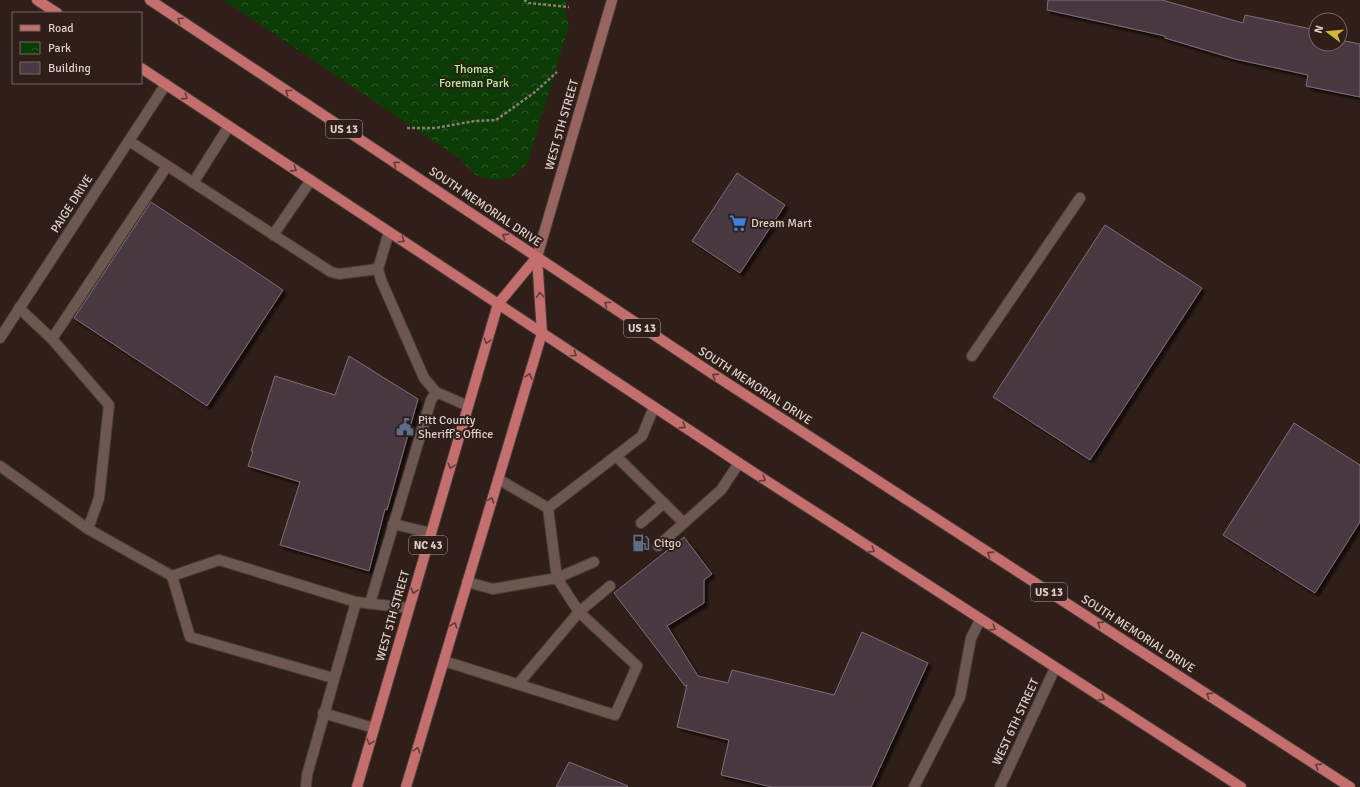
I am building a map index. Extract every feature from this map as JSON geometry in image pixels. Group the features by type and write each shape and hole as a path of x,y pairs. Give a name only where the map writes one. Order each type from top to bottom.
{"main road":[{"path":"37,0 55,12"},
{"name":"SOUTH MEMORIAL DRIVE","path":"150,0 713,374 1350,787"},
{"name":"WEST 5TH STREET","path":"406,787 542,333 537,258 612,0"},
{"path":"142,69 739,463 980,620 1241,787"},
{"name":"WEST 5TH STREET","path":"357,787 498,304 537,258"}],"street":[{"name":"PAIGE DRIVE","path":"0,338 166,84"},
{"path":"192,183 229,126"},
{"path":"128,141 331,272 339,274 378,269"},
{"path":"52,339 167,166"},
{"path":"273,235 311,180"},
{"path":"972,356 1080,198"},
{"path":"389,232 378,269 424,378 436,392 468,406"},
{"path":"19,308 52,339 109,405 98,498 88,529"},
{"path":"370,604 431,400 436,392"},
{"path":"548,508 642,436 654,407"},
{"path":"616,456 684,523"},
{"path":"658,546 721,490 739,463"},
{"path":"0,466 88,529 172,576 190,636 333,678"},
{"path":"498,479 548,508"},
{"path":"641,523 664,503"},
{"path":"444,661 615,714 637,666 579,612 557,578 548,508"},
{"path":"393,524 431,533"},
{"path":"172,576 219,560 356,602 409,608"},
{"path":"467,582 493,589 557,578 594,562"},
{"path":"518,684 579,612 610,586"},
{"path":"306,787 306,775 356,602"},
{"path":"914,787 960,697 971,638 980,620"},
{"name":"WEST 6TH STREET","path":"1000,787 1056,668"},
{"path":"323,713 374,728"}],"path":[{"path":"524,0 529,3 569,7"},
{"path":"406,128 434,128 475,121 496,120 535,92 557,72"}],"green space":[{"name":"Thomas Foreman Park","path":"224,0 567,0 565,12 569,25 527,164 508,179 493,180 475,175 459,158"}],"building":[{"path":"1048,0 1162,0 1243,23 1245,15 1308,28 1308,52 1348,52 1348,42 1360,44 1360,97 1306,86 1308,75 1235,59 1165,38 1165,36 1047,10"},
{"name":"Dream Mart","path":"737,173 785,205 740,273 692,241"},
{"path":"151,202 283,290 207,406 74,318"},
{"path":"1105,225 1202,288 1090,460 993,397"},
{"path":"349,356 418,399 387,510 385,509 369,571 280,545 300,482 248,466 253,451 251,451 275,376 335,395"},
{"path":"1294,423 1360,465 1360,522 1315,593 1223,535"},
{"path":"684,537 712,574 704,580 704,603 667,626 698,676 728,683 732,670 834,695 862,632 928,663 871,787 772,787 721,775 729,740 677,727 687,685 685,686 614,593"},
{"path":"569,762 628,786 556,787"}],"place":[{"name":"Dream Mart","path":"738,223"},
{"name":"Pitt County Sheriff's Office","path":"405,427"},
{"name":"Citgo","path":"641,543"}]}
